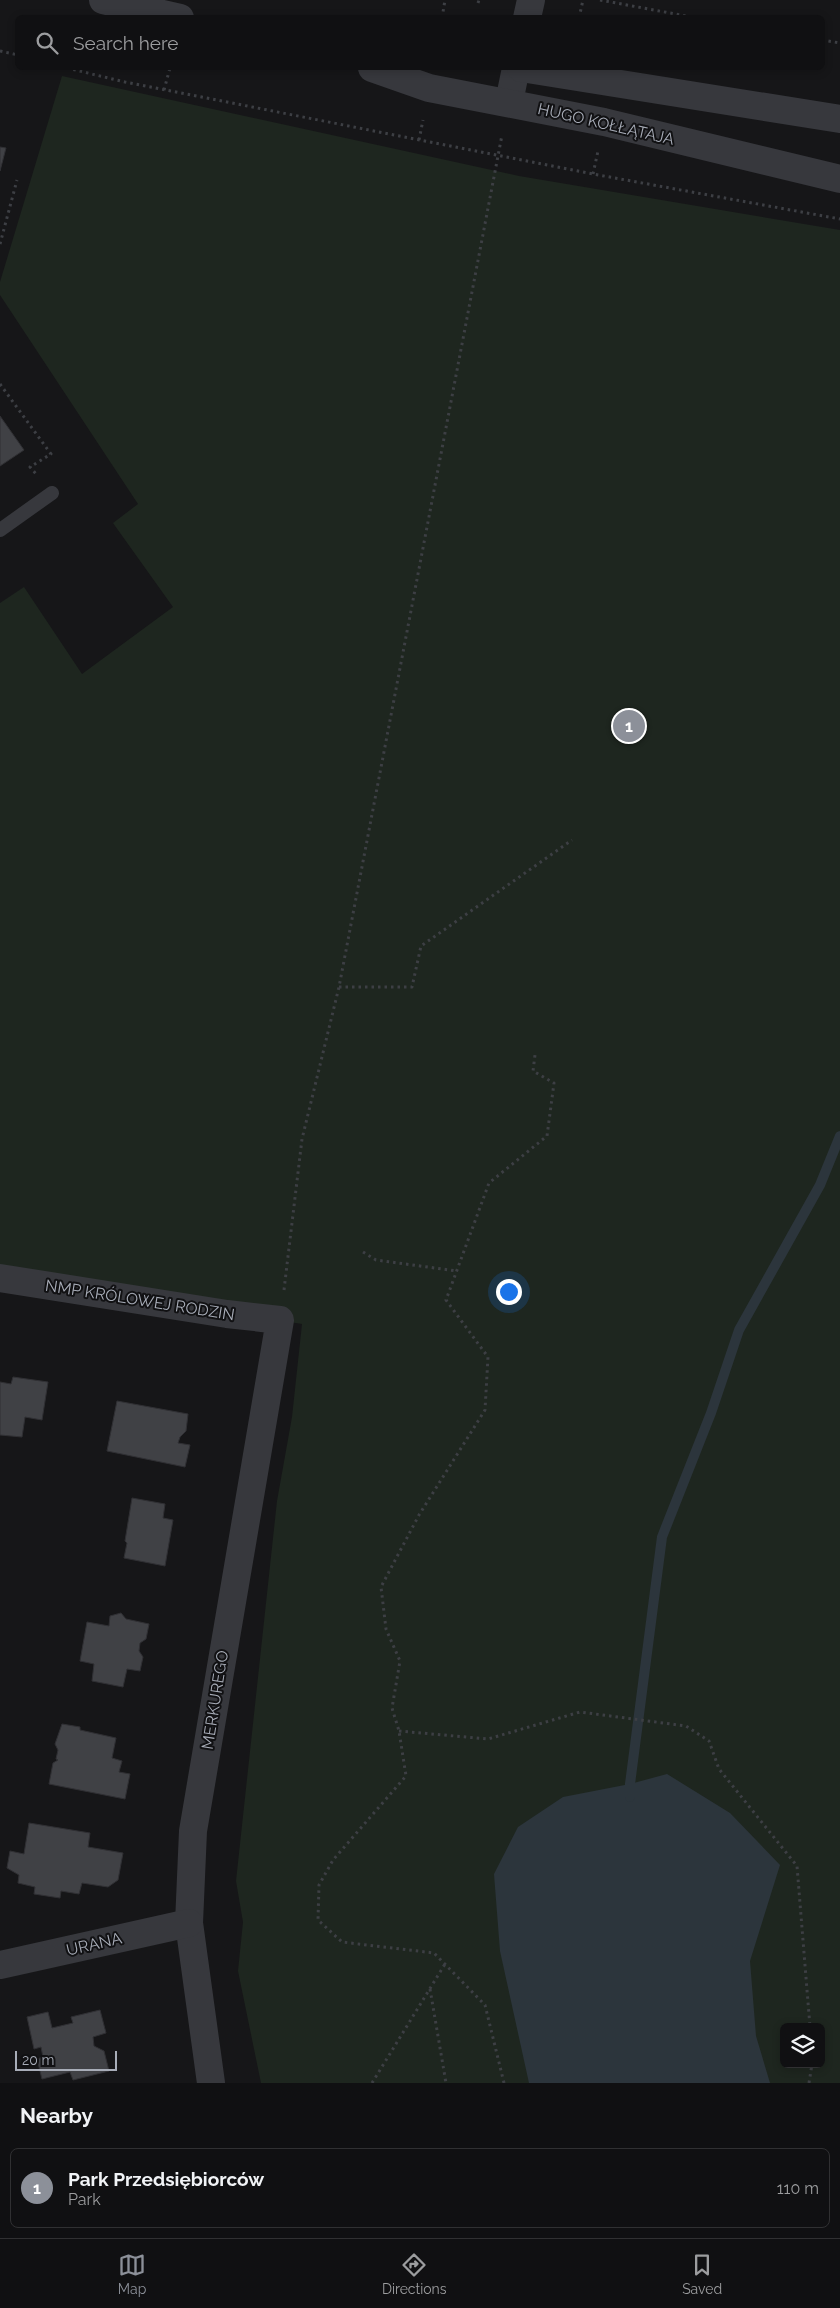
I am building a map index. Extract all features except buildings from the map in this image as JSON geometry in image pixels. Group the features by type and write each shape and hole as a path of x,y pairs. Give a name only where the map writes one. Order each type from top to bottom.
{"street":[{"path":"103,0 167,15"},
{"path":"529,15 532,0"},
{"name":"HUGO KOŁŁĄTAJA","path":"378,70 429,88 509,102 604,122 840,179"},
{"path":"509,102 516,70"},
{"path":"533,70 840,119"},
{"name":"NMP KRÓLOWEJ RODZIN","path":"0,1278 227,1314 280,1320"},
{"name":"MERKUREGO","path":"210,2083 189,1923 193,1831 280,1320"},
{"name":"URANA","path":"0,1965 189,1923"}],"lane":[{"path":"0,530 52,493"}],"path":[{"path":"443,15 446,0"},
{"path":"580,15 582,0"},
{"path":"600,0 681,15"},
{"path":"825,41 840,44"},
{"path":"0,51 15,54"},
{"path":"77,70 164,90 497,156 840,219"},
{"path":"164,90 169,70"},
{"path":"280,1320 302,1139 339,987 497,156 509,102"},
{"path":"0,244 17,180"},
{"path":"0,384 51,454 30,467 52,493"},
{"path":"339,987 412,986 422,946 572,840"},
{"path":"504,2083 485,2005 434,1953 342,1942 318,1920 319,1885 333,1860 406,1776 399,1731 392,1708 400,1661 386,1629 381,1587 419,1515 485,1410 488,1357 446,1300 489,1182 547,1136 554,1083 533,1071 535,1055"},
{"path":"363,1252 376,1260 457,1271"},
{"path":"399,1731 488,1739 580,1712 686,1726 709,1741 719,1769 797,1866 810,2023"},
{"path":"372,2083 445,1964"},
{"path":"430,1988 446,2083"},
{"path":"809,2083 811,2068"}],"shaded area":[{"path":"62,76 519,176 840,230 840,2083 261,2083 238,1971 243,1922 236,1881 277,1501 292,1417 302,1324 0,1276 0,603 24,587 82,674 173,607 113,523 138,504 0,295 0,282"},
{"path":"667,1774 730,1813 780,1865 750,1961 756,2036 770,2083 529,2083 500,1951 494,1874 518,1827 563,1797 630,1784"}],"waterway":[{"path":"630,1797 630,1784 662,1537 711,1413 739,1330 820,1185 840,1136"}],"place":[{"name":"Park Przedsiębiorców","path":"629,726"}]}
